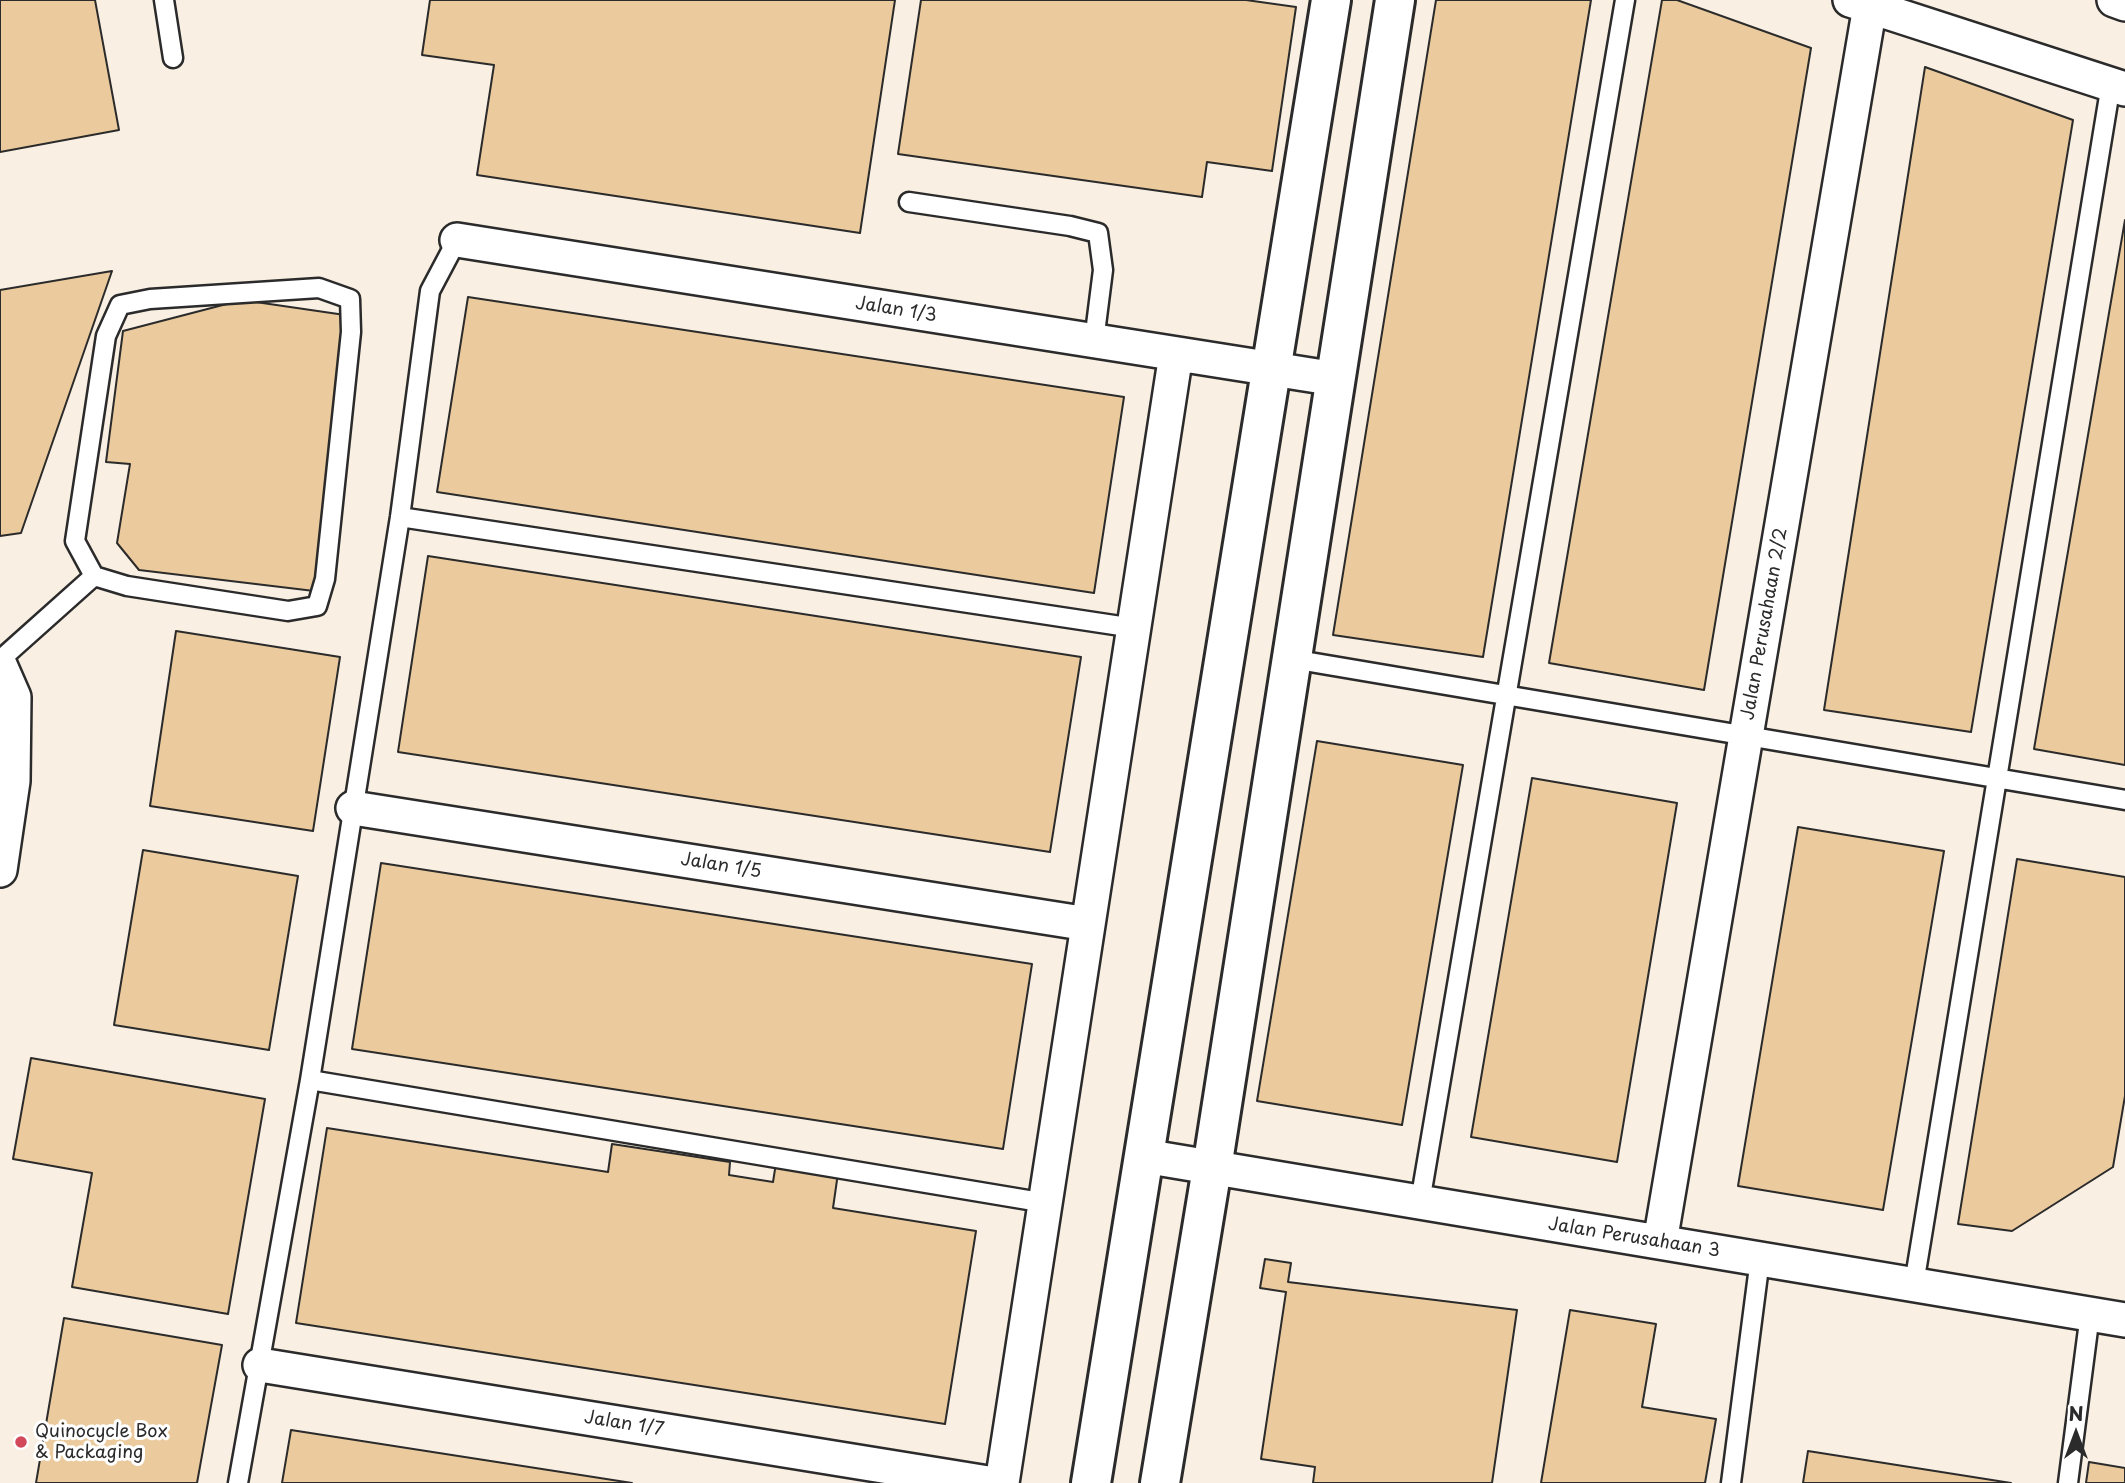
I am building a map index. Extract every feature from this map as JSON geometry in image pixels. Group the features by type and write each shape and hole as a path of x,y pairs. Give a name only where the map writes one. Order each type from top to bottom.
{"street":[{"path":"1091,1483 1331,0"},
{"path":"1160,1483 1395,0"},
{"path":"2114,0 2125,4"},
{"path":"1860,3 2118,87"},
{"name":"Jalan Perusahaan 2/2","path":"1660,1242 1746,736 1860,3"},
{"name":"Jalan 1/3","path":"457,240 1336,379"},
{"path":"1002,1483 1176,354"},
{"path":"0,662 14,697 13,781 0,870"},
{"name":"Jalan 1/5","path":"353,808 1088,924"},
{"name":"Jalan Perusahaan 3","path":"1144,1156 2125,1320"},
{"name":"Jalan 1/7","path":"260,1365 988,1483"}],"lane":[{"path":"164,0 173,58"},
{"path":"1420,1202 1625,0"},
{"path":"1914,1284 1996,778 2118,87"},
{"path":"909,202 1070,226 1098,233 1103,270 1094,341"},
{"path":"238,1483 310,1080 400,517 430,291 457,240"},
{"path":"319,288 350,299 351,332 325,579 317,606 288,611 127,586 94,576 75,541 106,336 120,305 150,299 319,288"},
{"path":"400,517 1134,628"},
{"path":"0,662 94,576"},
{"path":"1292,659 2125,800"},
{"path":"310,1080 1046,1203"},
{"path":"1731,1483 1760,1259"},
{"path":"2068,1483 2091,1314"}],"shaded area":[{"path":"0,0 2125,0 2125,1483 0,1483"}],"building":[{"path":"0,0 95,0 119,130 0,152"},
{"path":"430,0 895,0 860,233 477,175 494,65 422,55"},
{"path":"921,0 1246,0 1296,7 1272,171 1207,162 1202,197 898,154"},
{"path":"1436,0 1591,0 1483,657 1333,635"},
{"path":"1662,0 1677,0 1811,48 1704,690 1549,663"},
{"path":"1925,67 2073,120 1971,732 1824,710"},
{"path":"2125,220 2125,765 2034,749"},
{"path":"112,271 21,533 0,536 0,290"},
{"path":"468,297 1124,397 1094,593 437,492"},
{"path":"242,300 345,315 314,591 139,570 117,543 130,464 106,462 123,331"},
{"path":"428,556 1081,657 1050,852 398,752"},
{"path":"176,631 340,657 313,831 150,806"},
{"path":"1317,741 1463,765 1402,1125 1257,1101"},
{"path":"1532,778 1677,803 1617,1162 1471,1137"},
{"path":"1798,827 1944,851 1883,1210 1738,1186"},
{"path":"143,850 298,876 269,1050 114,1025"},
{"path":"2017,859 2125,877 2125,1096 2113,1167 2012,1231 1958,1224"},
{"path":"381,863 1032,964 1003,1149 352,1049"},
{"path":"31,1058 265,1099 228,1314 72,1287 92,1173 13,1159"},
{"path":"327,1128 608,1172 612,1144 730,1162 729,1175 773,1182 776,1163 838,1173 833,1208 976,1231 945,1424 296,1323"},
{"path":"1265,1259 1291,1263 1288,1282 1517,1310 1492,1483 1313,1483 1315,1467 1261,1459 1286,1292 1260,1288"},
{"path":"1570,1310 1656,1324 1642,1407 1716,1419 1705,1483 1541,1483"},
{"path":"64,1318 222,1345 197,1483 36,1483"},
{"path":"291,1430 632,1483 282,1483"},
{"path":"1808,1451 2011,1483 1803,1483"},
{"path":"2089,1462 2125,1468 2125,1483 2086,1483"}],"place":[{"name":"Quinocycle Box & Packaging","path":"21,1442"}]}
